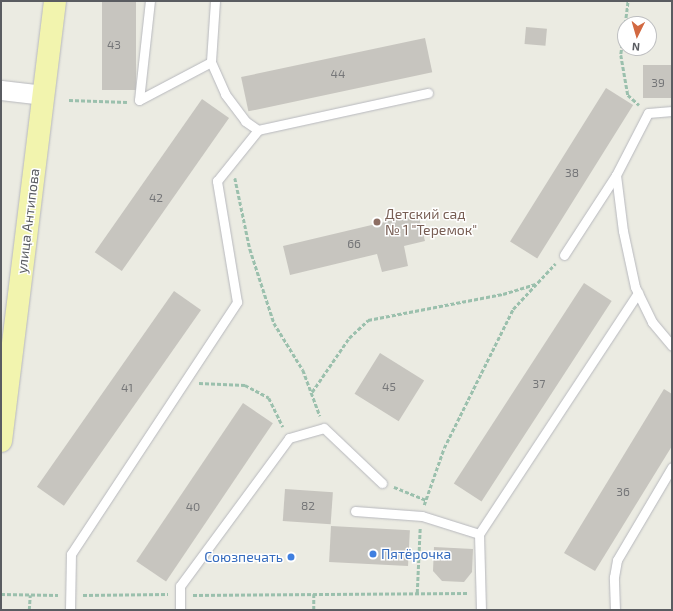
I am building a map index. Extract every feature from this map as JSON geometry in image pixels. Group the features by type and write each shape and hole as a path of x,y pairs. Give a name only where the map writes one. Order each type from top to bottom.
{"main road":[{"name":"улица Антипова","path":"1,441 7,338 44,95 55,1"}],"street":[{"path":"1,90 44,95"}],"lane":[{"path":"139,100 150,1"},
{"path":"215,1 211,62 224,94 258,130"},
{"path":"139,100 211,62"},
{"path":"70,610 71,554 186,382 237,302 216,181 258,130 428,93"},
{"path":"564,255 616,175 648,113 672,111"},
{"path":"616,175 623,231 638,293 652,322 672,346"},
{"path":"482,610 479,534 638,293"},
{"path":"180,610 180,586 289,438 324,428 382,483"},
{"path":"615,610 614,577 617,560 672,467"},
{"path":"355,511 422,516 479,534"}],"path":[{"path":"626,16 628,1"},
{"path":"621,56 628,95 648,113"},
{"path":"68,100 139,100"},
{"path":"232,160 250,249 274,323 312,392 324,428"},
{"path":"417,593 422,516 444,448 513,309 564,255"},
{"path":"312,392 349,338 368,320 503,294 536,284"},
{"path":"186,382 245,385 269,398 289,438"},
{"path":"382,483 426,500"},
{"path":"1,594 180,595 481,592"},
{"path":"314,594 314,610"},
{"path":"29,610 30,595"}],"building":[{"path":"102,1 136,1 136,90 102,90"},
{"path":"526,27 547,29 545,46 525,44"},
{"path":"425,38 432,72 248,111 241,77"},
{"path":"643,65 672,65 672,98 643,98"},
{"path":"606,88 633,105 537,258 510,241"},
{"path":"202,99 229,118 122,271 95,252"},
{"path":"418,214 425,241 404,246 408,266 382,272 377,254 290,275 283,246"},
{"path":"584,283 612,301 482,501 454,483"},
{"path":"174,291 201,310 64,506 37,487"},
{"path":"380,353 424,381 399,421 355,394"},
{"path":"664,389 672,394 672,446 595,571 564,553"},
{"path":"243,403 273,423 166,581 136,561"},
{"path":"285,489 333,492 331,524 283,521"},
{"path":"331,526 410,530 408,566 329,562"},
{"path":"434,547 473,549 472,572 464,582 442,581 433,571"}],"place":[{"name":"Детский сад № 1 \"Теремок\"","path":"377,222"},
{"name":"Пятёрочка","path":"373,554"},
{"name":"Союзпечать","path":"291,557"}]}
